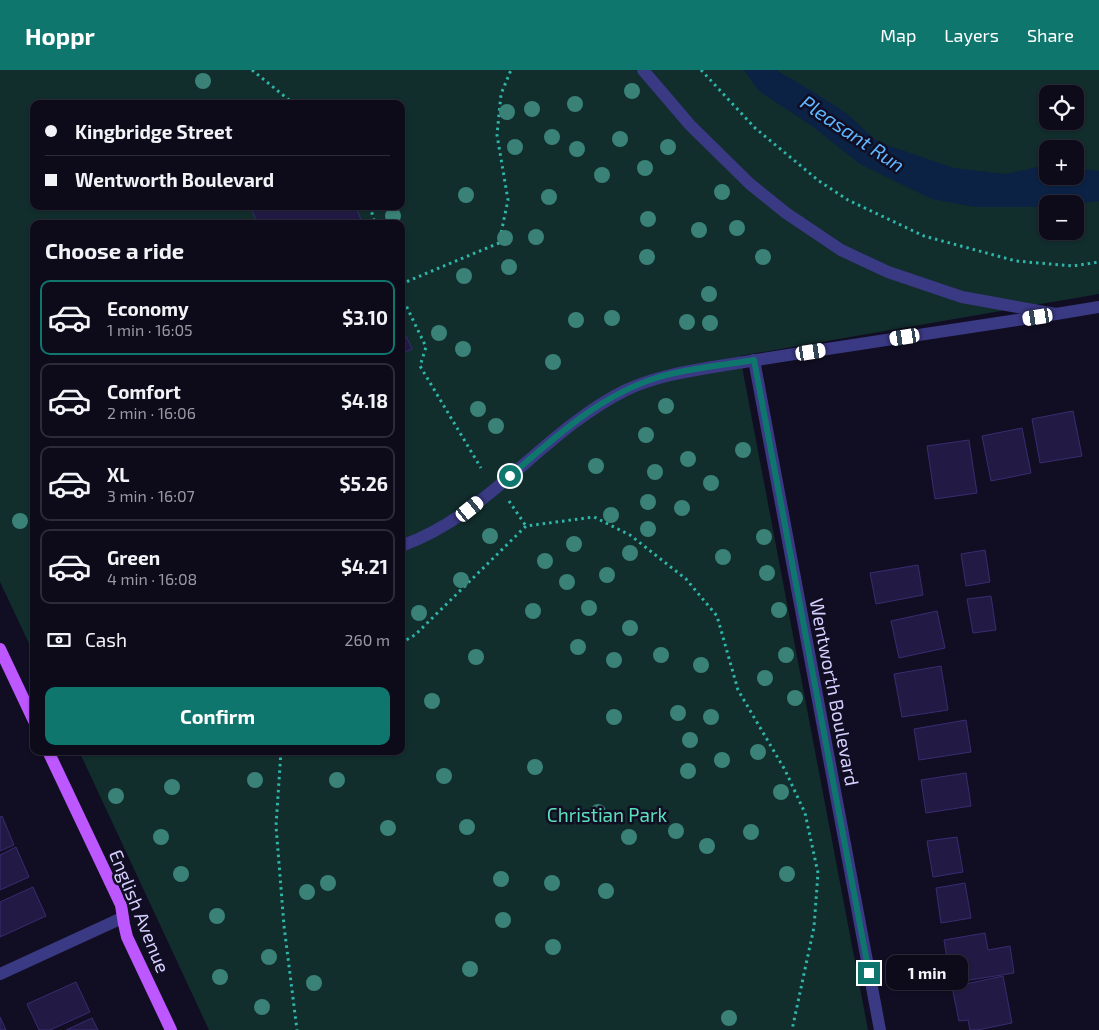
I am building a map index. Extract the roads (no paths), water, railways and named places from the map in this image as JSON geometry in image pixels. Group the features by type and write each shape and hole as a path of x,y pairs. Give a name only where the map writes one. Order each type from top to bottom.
{"main road":[{"path":"0,649 30,709"},
{"name":"English Avenue","path":"50,755 121,905 127,937 171,1030"}],"street":[{"path":"643,70 690,125 750,184 786,213 841,250 888,272 962,297 1056,314"},
{"path":"405,544 425,537 470,509 558,435 588,413 615,396 636,386 671,374 1099,307"},
{"name":"Wentworth Boulevard","path":"754,360 880,1030"},
{"path":"0,974 122,918"}],"water":[{"name":"Pleasant Run","path":"744,70 776,70 846,113 878,142 954,168 1005,174 1039,167 1039,185 1084,185 1084,169 1099,171 1099,201 1084,203 1084,195 1039,195 1039,207 975,207 932,199 860,164 812,126 759,91"}],"park label":[{"name":"Christian Park","path":"607,814"}]}
